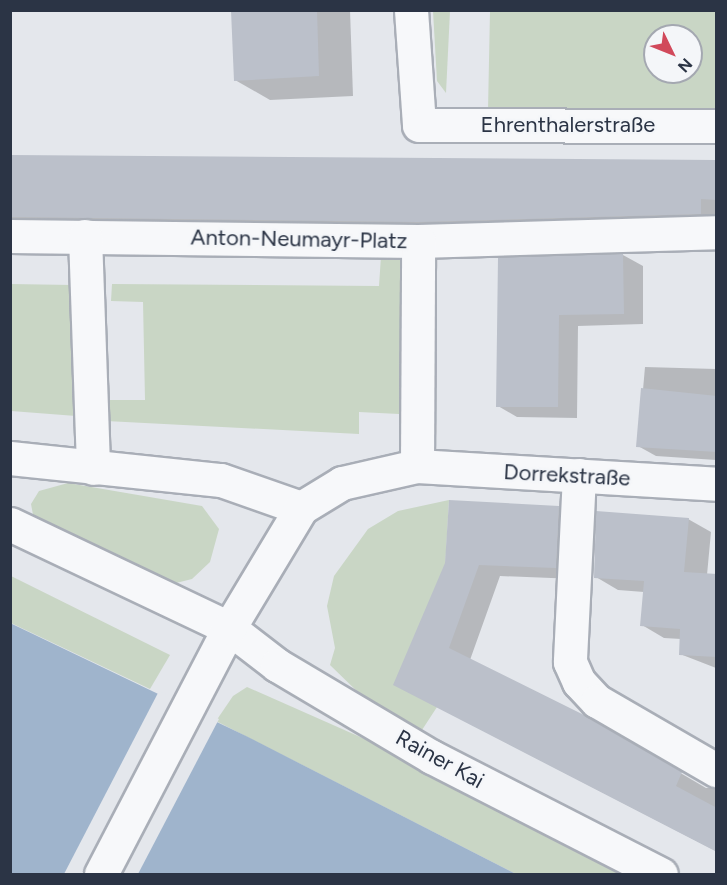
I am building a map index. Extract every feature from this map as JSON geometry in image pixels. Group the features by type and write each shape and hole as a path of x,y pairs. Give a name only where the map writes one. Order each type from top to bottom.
{"street":[{"name":"Ehrenthalerstraße","path":"411,10 419,125 717,126"},
{"path":"418,241 717,232"},
{"name":"Anton-Neumayr-Platz","path":"10,236 418,241 417,466"},
{"path":"85,236 93,468"},
{"path":"10,458 221,480 301,507"},
{"path":"101,874 229,628 301,507 342,483 417,466"},
{"name":"Dorrekstraße","path":"417,466 717,484"},
{"path":"579,475 570,662 579,682 597,701 717,770"},
{"path":"10,524 229,628"},
{"name":"Rainer Kai","path":"229,628 277,665 432,757 661,874"}],"green space":[{"path":"433,11 450,11 446,93 437,81"},
{"path":"490,11 716,11 716,111 488,110"},
{"path":"381,256 401,257 399,414 359,412 359,434 106,421 107,400 145,400 143,302 111,301 112,284 379,286"},
{"path":"10,284 73,285 76,416 11,411"},
{"path":"68,483 202,506 219,529 210,562 192,579 176,583 46,534 34,520 31,504 39,491"},
{"path":"449,500 437,707 422,730 366,700 330,665 335,648 327,606 334,576 368,529 398,511"},
{"path":"11,576 170,655 150,689 11,623"},
{"path":"247,687 376,744 625,874 516,874 216,721 233,696"}],"water":[{"path":"10,623 246,736 516,874 11,874"}],"pier":[{"path":"159,691 219,719 138,874 64,874"}],"building":[{"path":"231,10 317,10 319,76 234,81"},
{"path":"10,155 717,160 717,200 701,199 701,214 418,222 10,217"},
{"path":"623,254 624,314 559,315 558,407 496,407 498,257"},
{"path":"641,388 717,396 717,452 636,447"},
{"path":"449,500 559,506 556,568 479,565 449,648 586,716 682,772 676,786 717,808 717,852 393,685 445,563"},
{"path":"596,511 689,518 684,572 717,574 717,657 679,655 680,629 640,626 644,581 594,578"}]}
